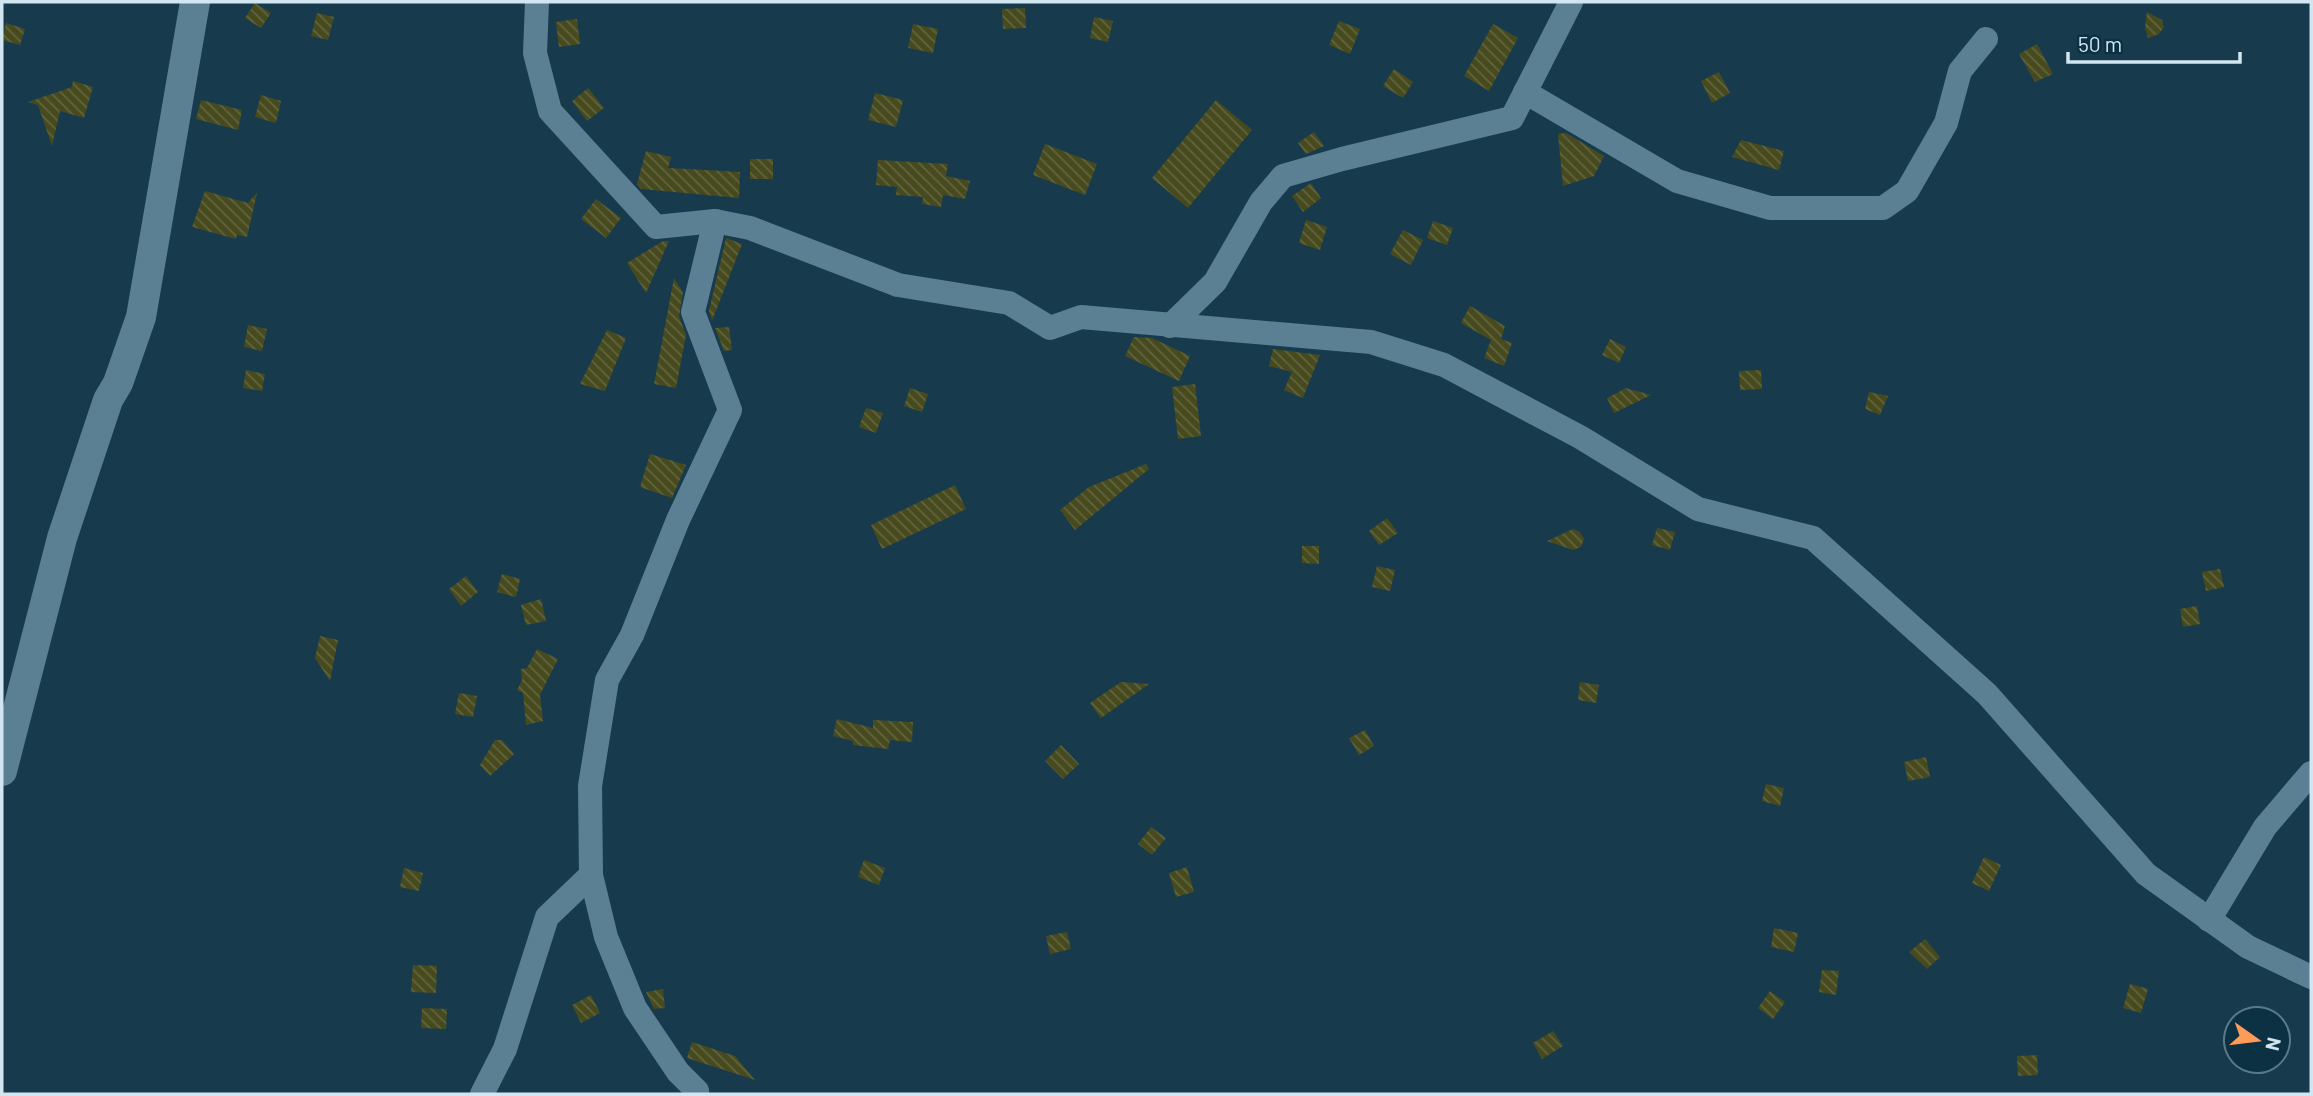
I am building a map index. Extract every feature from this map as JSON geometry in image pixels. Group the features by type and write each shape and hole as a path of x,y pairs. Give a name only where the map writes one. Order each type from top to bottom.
{"street":[{"path":"2,771 62,538 108,400 118,383 141,317 195,2"},
{"path":"537,2 535,54 550,111 656,227 715,221 750,228 898,285 1009,303 1050,328 1081,317 1371,342 1444,365 1580,437 1698,509 1813,538 1987,694 2146,874 2248,947 2311,977"},
{"path":"1170,326 1215,282 1261,202 1283,176 1512,118 1571,2"},
{"path":"1524,92 1677,181 1770,208 1883,208 1907,191 1946,123 1960,71 1986,39"},
{"path":"697,1094 635,1008 606,937 591,875 590,786 607,680 632,635 678,520 730,410 693,312 715,221"},
{"path":"2209,920 2266,827 2311,773"},
{"path":"482,1094 505,1049 547,917 591,875"}],"building":[{"path":"255,3 271,13 261,28 245,18"},
{"path":"1025,8 1026,28 1003,29 1002,9"},
{"path":"2147,12 2162,20 2164,27 2159,34 2148,38 2145,27"},
{"path":"317,13 334,17 328,40 311,36"},
{"path":"1094,17 1113,21 1108,42 1090,38"},
{"path":"577,19 580,44 559,47 556,22"},
{"path":"1339,21 1360,29 1350,54 1329,45"},
{"path":"6,23 25,29 20,45 2,40"},
{"path":"913,24 938,29 933,53 908,48"},
{"path":"1493,24 1518,38 1489,91 1464,76"},
{"path":"2037,44 2053,74 2035,82 2019,54"},
{"path":"1394,69 1413,82 1403,98 1383,86"},
{"path":"1719,72 1730,93 1712,103 1701,81"},
{"path":"73,81 93,87 84,118 60,111 52,146 38,105 28,102 72,87"},
{"path":"588,88 604,108 587,121 572,101"},
{"path":"875,93 903,100 896,127 868,120"},
{"path":"261,95 281,101 276,123 255,117"},
{"path":"201,100 242,110 238,130 196,119"},
{"path":"1216,100 1252,130 1188,208 1152,178"},
{"path":"1314,132 1324,146 1306,154 1298,143"},
{"path":"1566,133 1604,156 1594,176 1563,186 1558,134"},
{"path":"1741,140 1784,151 1779,170 1732,157"},
{"path":"1045,144 1097,164 1085,195 1033,175"},
{"path":"646,151 671,157 668,168 740,172 739,198 641,189 637,184"},
{"path":"750,159 773,159 773,179 750,179"},
{"path":"878,160 948,164 946,176 970,181 965,199 943,195 941,207 922,204 923,197 896,195 897,187 876,185"},
{"path":"1311,183 1321,198 1303,212 1292,196"},
{"path":"205,191 248,203 257,193 247,237 237,235 236,239 192,227"},
{"path":"596,199 621,218 606,238 581,219"},
{"path":"1306,220 1327,227 1320,250 1299,243"},
{"path":"1433,221 1453,228 1447,245 1427,238"},
{"path":"1403,230 1423,240 1411,265 1390,254"},
{"path":"726,238 742,244 712,321 709,311"},
{"path":"663,241 669,241 646,293 627,263"},
{"path":"674,278 683,292 679,316 686,335 676,388 654,384"},
{"path":"1470,306 1505,326 1501,339 1512,343 1504,366 1484,358 1491,340 1461,323"},
{"path":"248,325 267,329 262,351 244,347"},
{"path":"729,327 732,350 724,351 715,328"},
{"path":"607,330 626,338 605,391 580,384"},
{"path":"1134,337 1152,338 1190,356 1179,381 1125,356"},
{"path":"1610,339 1626,347 1619,363 1602,355"},
{"path":"1273,349 1320,355 1303,398 1284,390 1292,372 1269,366"},
{"path":"246,370 265,374 262,391 243,388"},
{"path":"1761,370 1762,389 1740,390 1739,371"},
{"path":"1195,384 1201,436 1178,439 1172,387"},
{"path":"910,388 928,394 922,412 904,406"},
{"path":"1626,388 1651,395 1614,413 1607,398"},
{"path":"1869,392 1888,396 1880,415 1865,409"},
{"path":"866,408 883,413 876,433 859,427"},
{"path":"650,454 686,465 672,498 640,487"},
{"path":"1146,464 1149,469 1075,530 1060,510 1089,487"},
{"path":"955,485 966,509 882,549 871,525"},
{"path":"1387,518 1398,533 1379,545 1369,531"},
{"path":"1657,528 1675,532 1670,550 1652,545"},
{"path":"1573,529 1580,532 1584,539 1581,547 1573,550 1547,541"},
{"path":"1302,546 1319,546 1319,564 1302,563"},
{"path":"1377,566 1395,570 1390,591 1372,587"},
{"path":"2220,569 2224,587 2206,591 2202,572"},
{"path":"502,574 520,579 516,597 497,592"},
{"path":"466,576 478,592 461,606 449,589"},
{"path":"541,599 546,621 526,625 521,605"},
{"path":"2197,606 2200,624 2183,627 2180,609"},
{"path":"320,636 338,640 330,681 315,658"},
{"path":"537,649 558,659 540,695 543,721 526,725 523,693 517,690 522,680 521,669 527,668"},
{"path":"1121,682 1149,684 1101,718 1090,703"},
{"path":"1580,682 1599,685 1596,703 1578,700"},
{"path":"459,693 477,696 473,717 455,714"},
{"path":"837,719 873,728 873,720 913,722 912,742 890,740 888,749 853,745 853,741 833,736"},
{"path":"1365,730 1374,746 1359,755 1349,738"},
{"path":"495,740 502,740 514,754 490,776 480,765"},
{"path":"1061,745 1079,764 1063,779 1045,761"},
{"path":"1926,757 1930,777 1908,781 1904,762"},
{"path":"1766,784 1784,788 1780,806 1762,801"},
{"path":"1151,827 1166,838 1152,855 1138,844"},
{"path":"1984,857 2001,865 1989,891 1972,883"},
{"path":"864,860 885,868 879,885 858,877"},
{"path":"1187,867 1194,892 1176,897 1169,873"},
{"path":"404,868 423,873 419,891 400,887"},
{"path":"1774,928 1798,933 1794,952 1771,947"},
{"path":"1067,932 1071,949 1050,954 1046,936"},
{"path":"1925,939 1940,957 1927,969 1909,952"},
{"path":"413,965 437,966 436,993 411,992"},
{"path":"1822,970 1839,971 1836,995 1819,992"},
{"path":"2130,984 2148,989 2141,1013 2123,1008"},
{"path":"663,989 665,1008 654,1009 646,992"},
{"path":"1770,991 1785,1002 1773,1019 1758,1008"},
{"path":"591,995 600,1013 581,1023 572,1005"},
{"path":"422,1008 447,1009 446,1029 421,1028"},
{"path":"1553,1031 1563,1046 1542,1059 1533,1043"},
{"path":"692,1042 735,1056 755,1080 687,1058"},
{"path":"2037,1055 2038,1075 2018,1076 2017,1056"}]}
